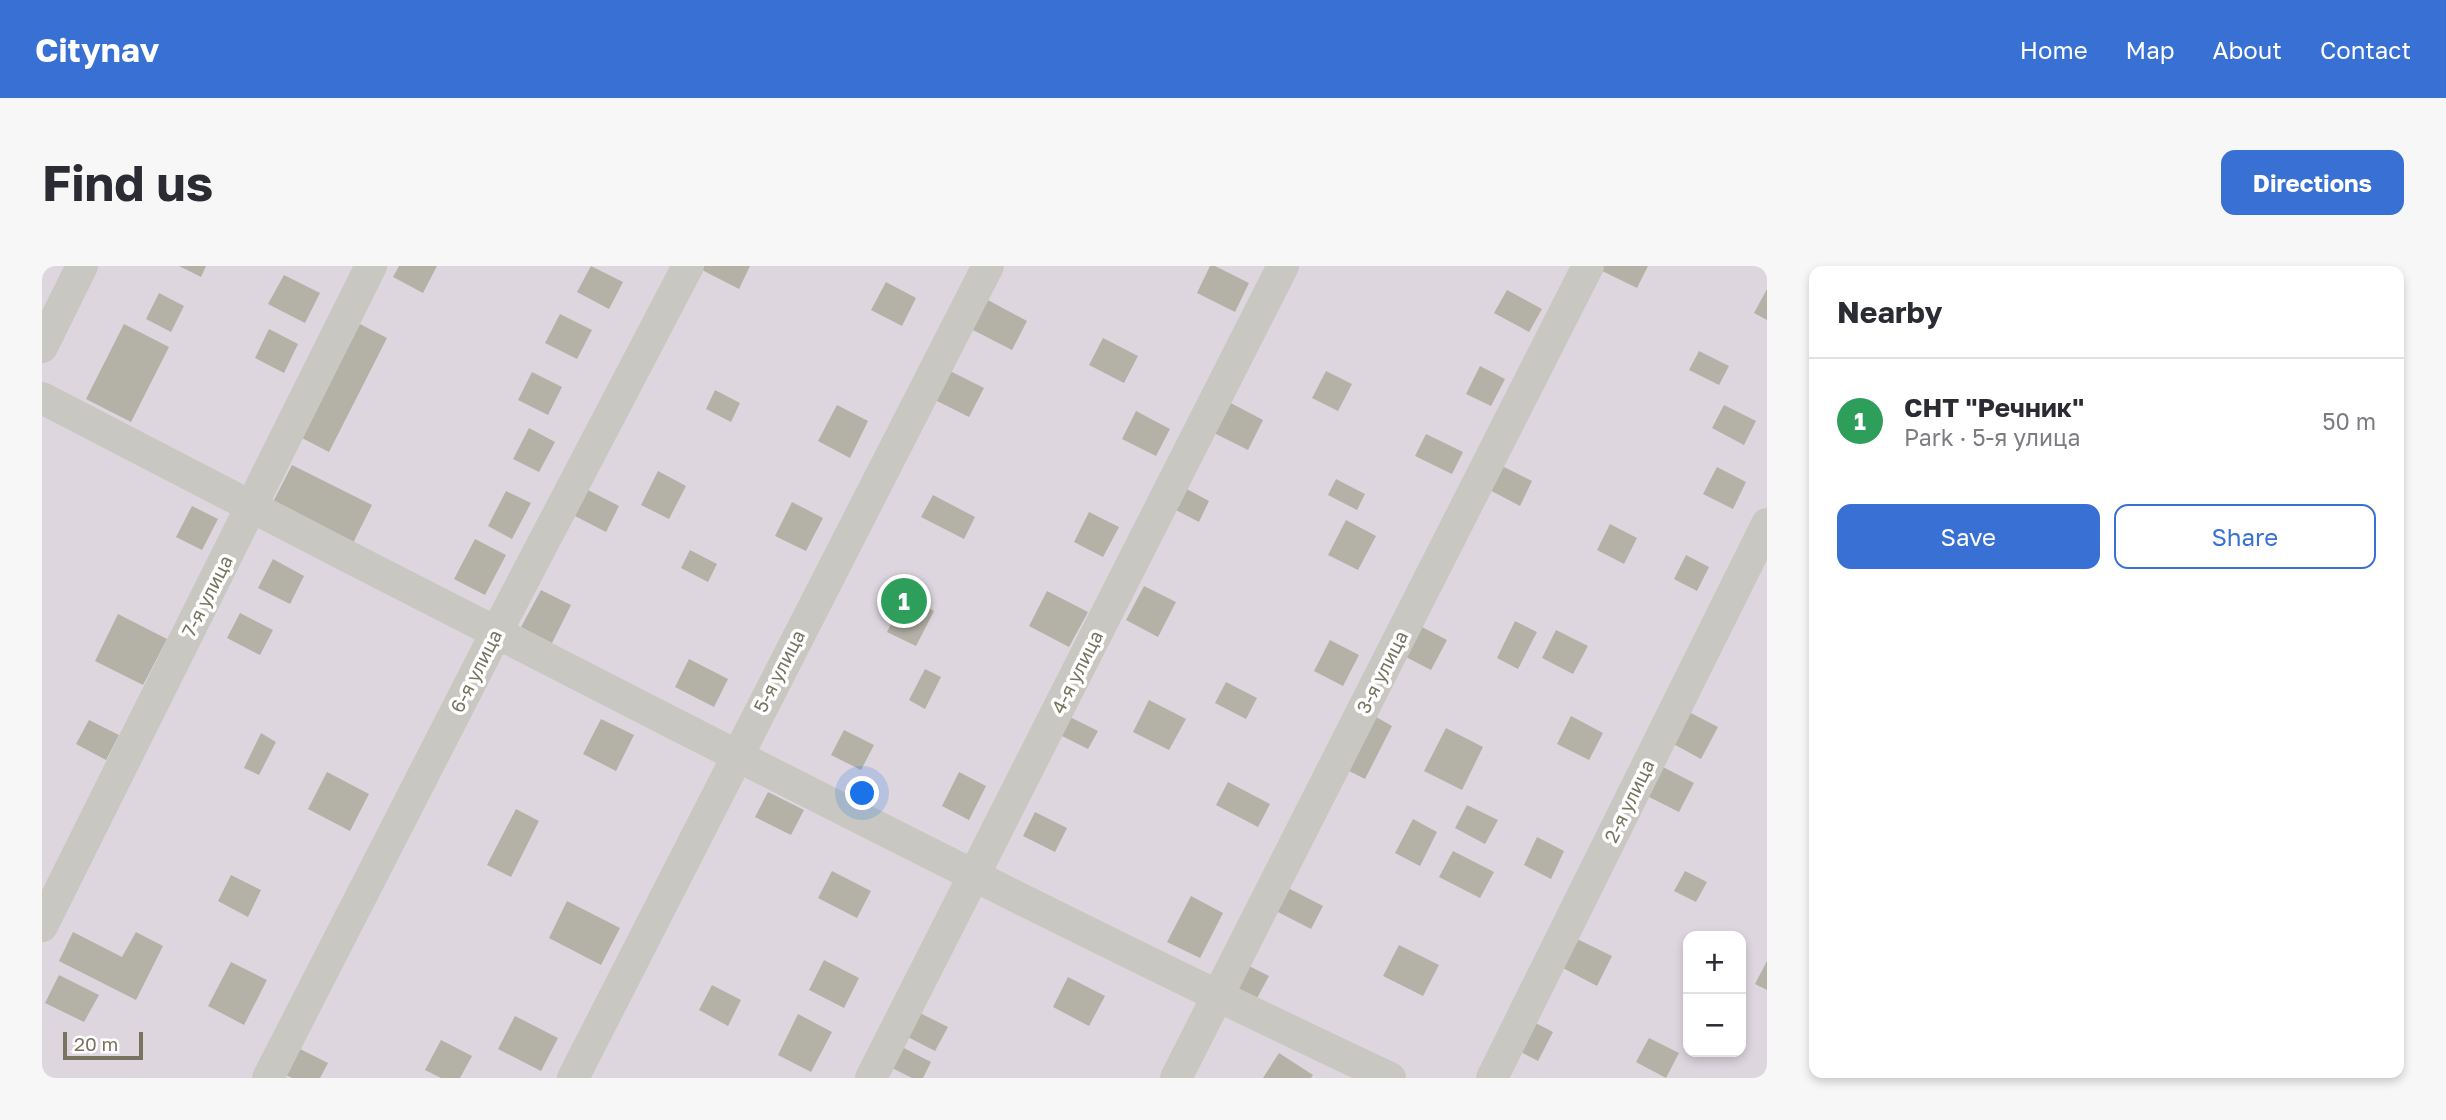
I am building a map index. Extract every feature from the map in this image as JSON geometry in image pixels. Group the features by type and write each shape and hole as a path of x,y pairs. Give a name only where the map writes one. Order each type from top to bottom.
{"street":[{"path":"42,347 82,266"},
{"name":"7-я улица","path":"42,926 371,266"},
{"name":"6-я улица","path":"268,1078 688,266"},
{"name":"5-я улица","path":"573,1078 988,266"},
{"name":"4-я улица","path":"871,1078 1283,266"},
{"name":"3-я улица","path":"1176,1078 1588,266"},
{"path":"42,398 251,508 973,876 1217,997 1390,1078"},
{"name":"2-я улица","path":"1492,1078 1767,524"}],"shaded area":[{"path":"42,266 1767,266 1767,1078 42,1078"}],"building":[{"path":"179,266 206,266 201,277"},
{"path":"399,266 437,266 423,293 393,277"},
{"path":"591,266 623,282 609,309 577,292"},
{"path":"704,266 750,266 739,289 702,270"},
{"path":"1210,266 1249,283 1235,312 1197,293"},
{"path":"1599,266 1648,266 1637,288 1598,269"},
{"path":"284,275 320,293 305,323 268,304"},
{"path":"886,282 916,298 902,326 871,310"},
{"path":"1767,289 1767,320 1754,313"},
{"path":"1507,290 1542,309 1529,332 1494,313"},
{"path":"159,293 184,306 171,332 146,319"},
{"path":"986,299 1027,321 1012,350 971,329"},
{"path":"560,314 592,330 577,359 545,343"},
{"path":"124,324 169,347 131,422 86,399"},
{"path":"360,324 387,338 329,452 302,438"},
{"path":"269,329 298,344 284,373 255,358"},
{"path":"1103,338 1138,356 1124,383 1089,365"},
{"path":"1699,351 1729,366 1719,385 1689,370"},
{"path":"1480,366 1505,379 1491,406 1466,394"},
{"path":"950,371 984,388 969,417 935,400"},
{"path":"1326,371 1352,384 1338,411 1312,398"},
{"path":"532,372 562,387 548,415 518,400"},
{"path":"715,390 740,403 731,422 706,409"},
{"path":"1227,401 1263,420 1248,450 1212,432"},
{"path":"837,405 868,421 850,458 818,441"},
{"path":"1724,405 1756,421 1744,445 1712,428"},
{"path":"1136,411 1170,429 1156,456 1122,439"},
{"path":"529,428 555,442 539,472 513,459"},
{"path":"1426,434 1463,452 1452,474 1415,456"},
{"path":"1496,463 1532,481 1520,506 1484,487"},
{"path":"292,465 372,505 353,543 273,502"},
{"path":"1717,467 1746,482 1733,509 1703,494"},
{"path":"658,471 686,486 669,519 641,505"},
{"path":"1336,479 1365,494 1357,510 1328,495"},
{"path":"1183,487 1209,501 1199,522 1172,508"},
{"path":"586,489 619,506 606,532 573,515"},
{"path":"506,491 531,503 512,539 488,526"},
{"path":"933,495 975,517 964,539 921,517"},
{"path":"792,502 823,518 806,551 775,536"},
{"path":"192,506 218,519 202,550 176,537"},
{"path":"1089,512 1119,527 1103,557 1074,542"},
{"path":"1346,520 1376,536 1358,570 1328,555"},
{"path":"1610,524 1637,538 1624,564 1597,550"},
{"path":"475,539 506,555 485,595 454,579"},
{"path":"690,550 717,564 708,582 681,568"},
{"path":"1686,555 1709,567 1697,591 1674,579"},
{"path":"273,559 304,576 290,604 258,588"},
{"path":"1144,586 1176,602 1158,637 1126,620"},
{"path":"541,590 571,605 552,643 521,627"},
{"path":"1047,591 1088,612 1069,647 1029,626"},
{"path":"906,596 934,611 916,646 887,632"},
{"path":"240,613 273,630 260,655 227,638"},
{"path":"118,614 167,639 143,685 95,661"},
{"path":"1515,621 1537,632 1518,669 1497,658"},
{"path":"1422,627 1447,640 1431,670 1406,657"},
{"path":"1556,630 1588,646 1573,674 1542,658"},
{"path":"1330,640 1359,655 1343,686 1314,671"},
{"path":"689,659 728,679 714,707 675,687"},
{"path":"925,669 941,677 925,709 909,700"},
{"path":"1226,682 1257,698 1246,719 1215,703"},
{"path":"1149,700 1186,719 1169,750 1133,732"},
{"path":"1685,710 1718,727 1701,759 1668,741"},
{"path":"1369,713 1392,726 1365,779 1341,767"},
{"path":"1068,716 1098,731 1088,749 1058,734"},
{"path":"1571,716 1603,733 1589,760 1557,744"},
{"path":"601,719 634,735 616,771 583,754"},
{"path":"89,720 119,735 106,760 76,744"},
{"path":"1446,728 1483,747 1462,790 1424,771"},
{"path":"844,730 874,745 861,770 831,755"},
{"path":"261,733 276,742 259,775 244,768"},
{"path":"1659,765 1694,783 1679,812 1643,794"},
{"path":"327,772 369,794 350,831 308,809"},
{"path":"959,772 986,786 969,820 942,806"},
{"path":"1228,782 1270,804 1258,827 1216,805"},
{"path":"768,792 804,810 791,835 755,817"},
{"path":"1467,805 1498,820 1485,844 1455,828"},
{"path":"516,809 539,821 511,877 487,865"},
{"path":"1035,812 1067,828 1055,852 1023,836"},
{"path":"1413,819 1437,832 1420,866 1395,853"},
{"path":"1537,837 1564,851 1551,879 1524,865"},
{"path":"1453,851 1494,872 1480,898 1439,877"},
{"path":"832,871 871,891 857,918 818,898"},
{"path":"1685,871 1707,882 1696,902 1674,891"},
{"path":"231,875 261,890 248,917 218,901"},
{"path":"1288,888 1323,906 1311,929 1276,911"},
{"path":"1191,896 1223,913 1200,958 1167,942"},
{"path":"567,901 620,928 601,965 549,938"},
{"path":"73,932 122,957 136,932 163,946 136,1000 59,961"},
{"path":"1573,937 1612,956 1597,986 1559,966"},
{"path":"1399,945 1439,965 1423,996 1383,976"},
{"path":"824,960 859,978 844,1008 809,990"},
{"path":"1767,961 1767,990 1755,984"},
{"path":"231,962 267,980 244,1025 208,1006"},
{"path":"1247,965 1269,976 1256,1000 1234,989"},
{"path":"59,975 99,995 84,1022 45,1003"},
{"path":"1068,977 1105,996 1089,1026 1053,1007"},
{"path":"712,985 741,1000 728,1026 699,1010"},
{"path":"918,1012 948,1027 935,1051 906,1036"},
{"path":"798,1014 832,1032 811,1072 778,1055"},
{"path":"515,1016 558,1038 541,1071 498,1049"},
{"path":"1528,1019 1553,1032 1538,1061 1513,1048"},
{"path":"1649,1038 1679,1053 1666,1078 1636,1062"},
{"path":"441,1040 472,1056 460,1078 441,1078 425,1070"},
{"path":"896,1044 931,1062 923,1078 912,1078 886,1065"},
{"path":"296,1047 328,1063 320,1078 292,1078 283,1074"},
{"path":"1279,1053 1313,1075 1311,1078 1263,1078"}],"place":[{"name":"СНТ \"Речник\"","path":"904,601"}]}
